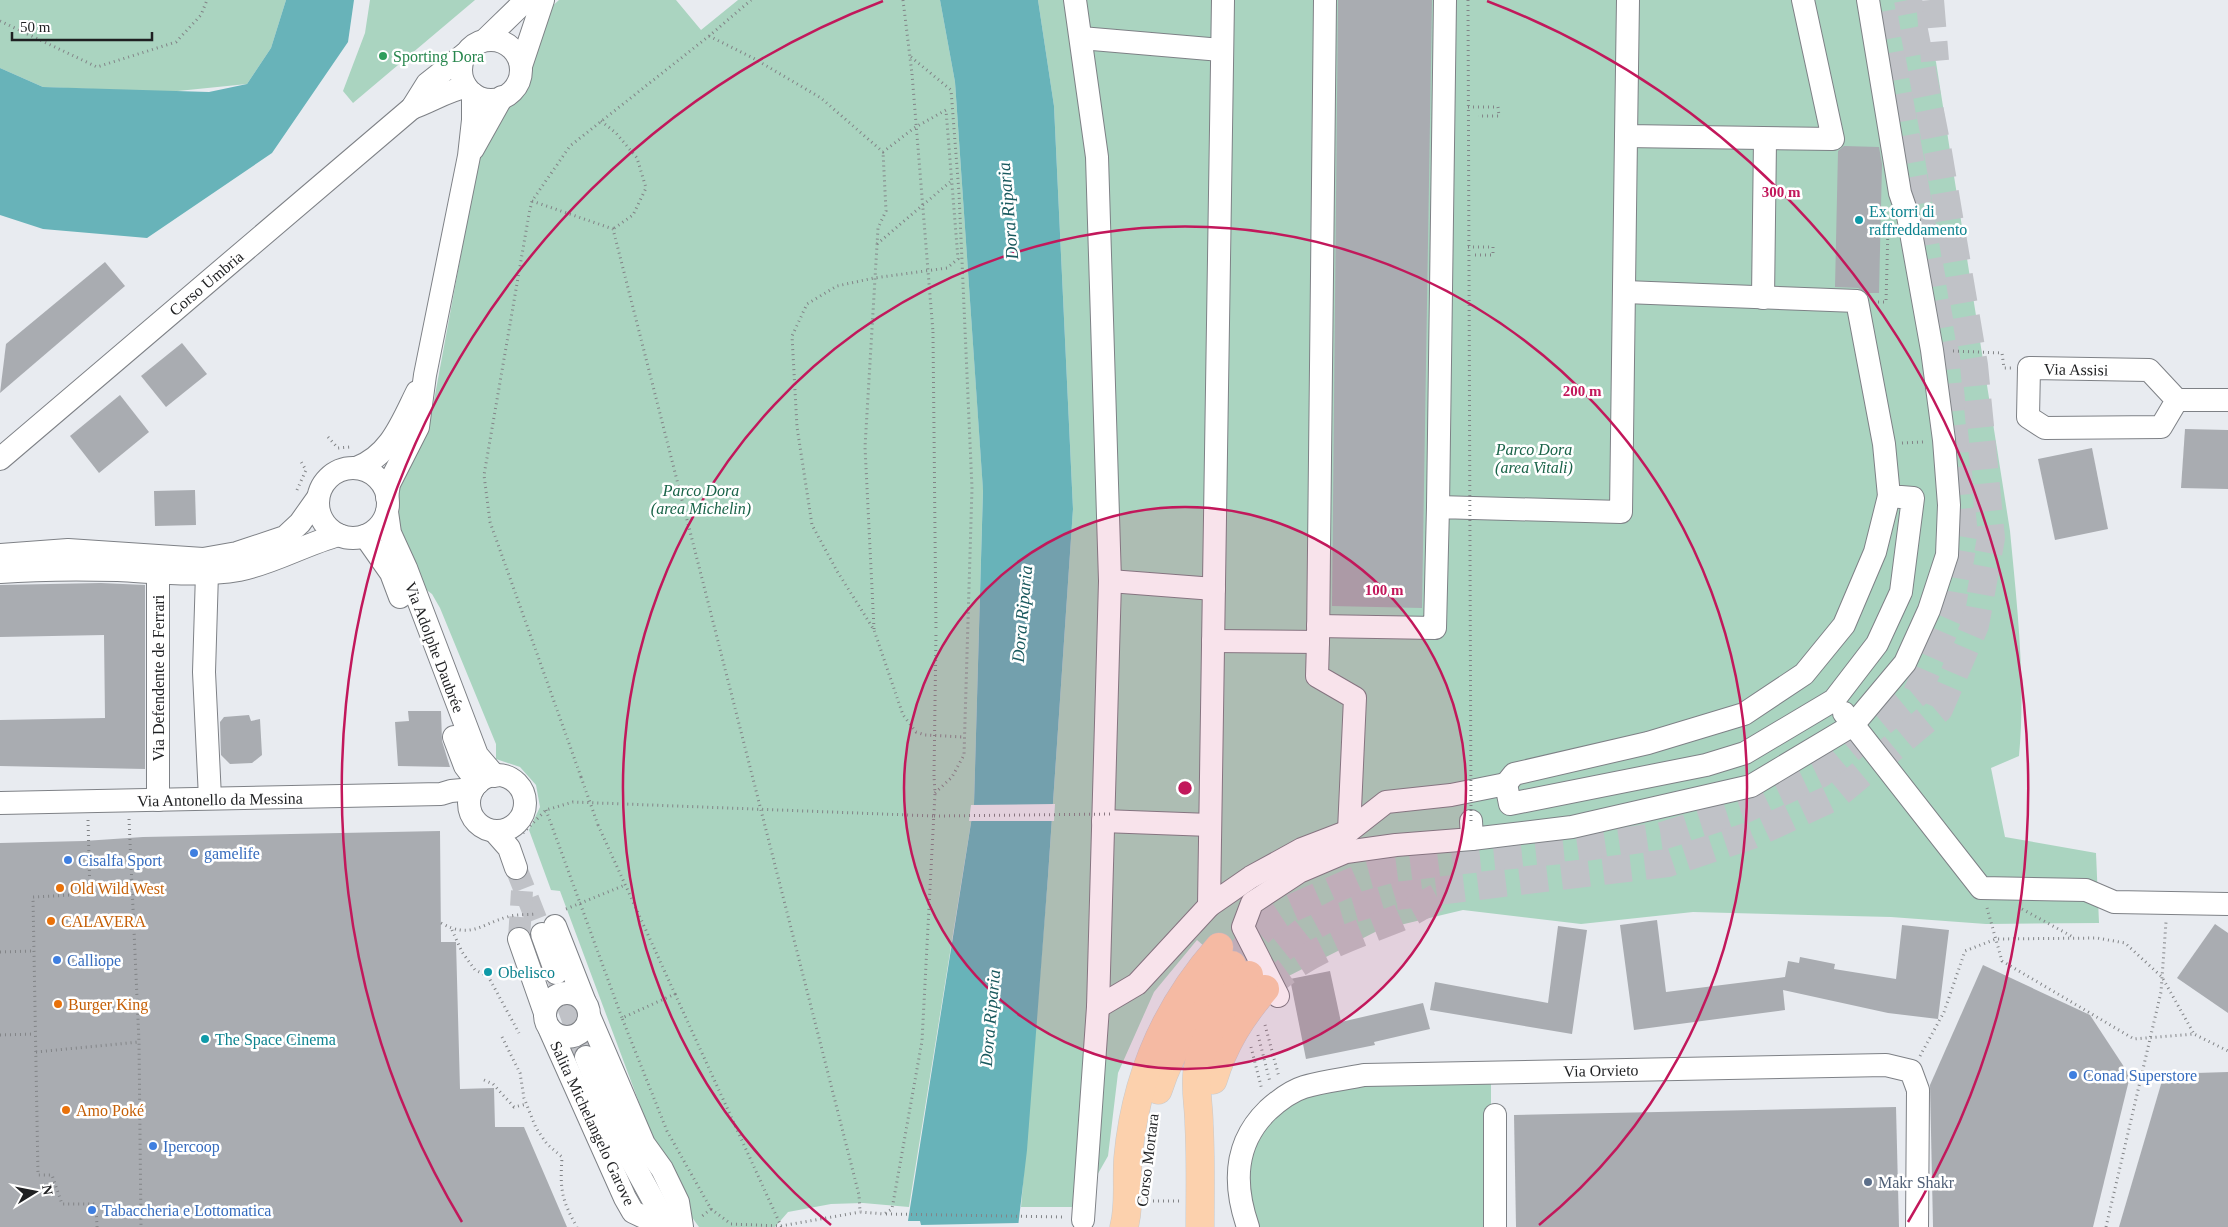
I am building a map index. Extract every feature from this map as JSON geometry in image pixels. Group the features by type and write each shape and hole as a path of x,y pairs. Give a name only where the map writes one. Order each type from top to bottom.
{"main road":[{"path":"1124,1227 1128,1158 1134,1109 1152,1053 1172,1010 1196,974 1248,974"},
{"path":"1200,1227 1199,1122 1196,1095 1198,1066 1211,1028 1229,998 1248,974"},
{"name":"Corso Mortara","path":"1141,1227 1144,1154 1153,1106 1166,1065 1203,1003 1248,974"}],"street":[{"path":"0,572 162,565 259,565 309,544 339,536 352,538 365,536 374,531 382,522 392,478 418,427 425,375 469,156 473,120 470,90 460,70 465,54 472,46 485,40 519,7 533,0"},
{"path":"469,156 502,98 516,87 543,0"},
{"path":"1075,0 1097,157 1110,581 1108,818 1098,1007 1083,1220"},
{"path":"1209,906 1223,0"},
{"path":"1325,0 1317,676 1355,698 1348,830"},
{"path":"1214,641 1435,628 1445,0"},
{"path":"1438,507 1621,512 1628,0"},
{"path":"1626,136 1765,140 1833,139 1803,0"},
{"path":"1248,974 1243,927 1252,903 1300,872 1346,852 1396,845 1472,830 1572,827 1751,786 1853,725 1905,663 1929,610 1948,555 1950,505 1944,440 1932,350 1908,216 1900,193 1868,0"},
{"path":"1080,38 1222,50"},
{"path":"485,40 498,40 507,44 514,50 521,66"},
{"name":"Corso Umbria","path":"0,458 412,108 427,84 465,54"},
{"name":"Corso Umbria","path":"412,108 435,100 456,88 470,90"},
{"path":"470,90 491,100 502,98"},
{"path":"1763,298 1765,140"},
{"path":"1098,1007 1137,984 1209,906 1251,877 1302,849 1348,830 1386,802 1451,795 1506,784 1514,774 1648,743 1744,714 1804,674 1844,625 1875,552 1889,496 1884,444 1857,301 1625,292"},
{"name":"Via Assisi","path":"2029,368 2149,370 2177,400 2161,427 2045,428 2028,417 2029,368"},
{"path":"205,566 285,536 300,523 318,499 324,484 333,474 354,457 377,457 391,441 425,375"},
{"path":"2177,400 2228,400"},
{"path":"354,457 382,483 387,505"},
{"path":"1506,784 1510,804 1706,764 1745,753 1834,700 1877,644 1901,592 1913,498 1889,496"},
{"path":"318,499 319,512 326,526 339,536"},
{"name":"Via Adolphe Daubrée","path":"387,505 390,533 406,568 477,755 482,783"},
{"name":"Via Adolphe Daubrée","path":"365,536 391,573 465,766 482,783"},
{"path":"0,555 68,550 162,565"},
{"name":"Via Defendente de Ferrari","path":"158,800 162,565"},
{"path":"205,566 204,672 210,798"},
{"path":"1110,581 1214,589"},
{"path":"1834,700 1982,888 2086,890 2114,902 2228,904"},
{"name":"Via Adolphe Daubrée","path":"482,783 512,780 524,795 523,813 508,844"},
{"path":"472,815 470,806 482,783"},
{"name":"Via Antonello da Messina","path":"0,803 127,812 158,800 440,794 482,783"},
{"path":"440,794 472,815 485,829 508,844"},
{"path":"1108,818 1210,825"},
{"path":"550,921 556,973"},
{"path":"550,921 644,1144 662,1169 678,1202 686,1225"},
{"name":"Salita Michelangelo Garove","path":"519,939 547,1021 625,1198 633,1212 666,1227"},
{"path":"547,1021 551,1000 564,993 572,993 587,1009"},
{"name":"Salita Michelangelo Garove","path":"547,1021 556,1034 570,1038 583,1032 587,1009"},
{"name":"Salita Michelangelo Garove","path":"586,1057 617,1134 653,1198 666,1227"},
{"name":"Via Orvieto","path":"1248,1227 1242,1210 1239,1188 1240,1163 1245,1138 1259,1119 1278,1101 1303,1087 1364,1075 1886,1065 1911,1071"},
{"path":"1911,1071 1918,1090 1918,1227"},
{"path":"1495,1115 1495,1227"},
{"name":"Salita Michelangelo Garove","path":"653,1198 686,1225"}],"path":[{"path":"0,20 97,67 176,42 201,15 207,0"},
{"path":"751,0 709,36 570,146 532,201 484,475 490,522 598,825 781,1227"},
{"path":"884,1214 892,1209 922,1041 935,793 936,631 933,332 911,57 903,0"},
{"path":"1468,0 1472,830"},
{"path":"709,36 753,58 821,98 883,152 886,211 878,228 864,447 874,630"},
{"path":"911,57 951,90 956,146 972,488 963,737 964,756 952,777 935,793"},
{"path":"1468,107 1498,108 1499,116 1478,116"},
{"path":"883,152 914,128 946,110 950,182 958,259 947,268 874,278 837,286 807,304 792,336 797,427 812,525 837,571 874,630 904,715 916,732 925,735 963,737"},
{"path":"601,121 616,133 637,158 646,188 632,215 613,229"},
{"path":"877,244 950,182"},
{"path":"532,201 613,229"},
{"path":"1857,301 1886,302 1888,227"},
{"path":"613,229 859,1195 860,1212"},
{"path":"1468,247 1493,247 1493,255 1474,255"},
{"path":"1932,350 2002,353 2004,368 2029,368"},
{"path":"328,437 338,448 354,457"},
{"path":"1884,444 1944,440"},
{"path":"508,844 522,844 523,834 546,810 574,802 934,816 1108,818"},
{"path":"546,810 622,1018 668,1131 711,1209 731,1224 781,1227 860,1212 900,1215 1019,1217"},
{"path":"127,812 139,1042 141,1227"},
{"path":"88,816 90,894 33,897 33,952 38,1175 52,1174 62,1204 96,1204 97,1227"},
{"path":"441,923 452,929 471,932 509,916 550,921 580,904 625,885"},
{"path":"1982,888 2002,961 2134,1039 2194,1034 2228,1051"},
{"path":"2106,1227 2161,992 2168,903"},
{"path":"2016,906 2076,938"},
{"path":"452,929 462,952 475,970 488,976 519,1033"},
{"path":"1911,1071 1944,1012 1965,951 1996,939 2097,938 2125,943 2162,977 2194,1034"},
{"path":"0,952 33,952"},
{"path":"1248,974 1263,1014 1279,1078 1270,1084 1258,1034"},
{"path":"622,1018 675,994"},
{"path":"0,1035 35,1034"},
{"path":"502,1037 520,1073 527,1104 536,1128 547,1144 562,1157 561,1192 577,1227"},
{"path":"1250,1040 1262,1093"},
{"path":"36,1052 139,1042"},
{"path":"484,1080 494,1084 514,1107 527,1104"},
{"path":"686,1225 711,1209"}],"green space":[{"path":"0,0 286,0 271,48 247,84 168,92 43,87 0,68"},
{"name":"Sporting Dora","path":"370,0 475,0 353,103 343,91 365,33"},
{"name":"Parco Dora (area Michelin)","path":"559,0 676,0 701,30 738,0 940,0 955,82 983,489 974,804 909,1207 863,1203 831,1204 788,1212 775,1227 699,1227 686,1209 650,1132 560,891 551,890 529,830 540,807 536,785 520,767 496,759 496,744 440,608 432,594 420,585 399,535 398,487 430,422 482,141 496,114 520,90 526,78 536,21"},
{"name":"Parco Dora (area Vitali)","path":"1038,0 1913,0 1936,62 2010,531 2021,671 2022,700 2019,756 1991,768 2005,837 2096,853 2099,923 1986,924 1891,917 1693,912 1581,924 1463,910 1379,930 1257,992 1197,940 1154,992 1118,1073 1108,1156 1079,1207 1021,1207 1048,876 1073,509 1054,106"},
{"path":"1361,1081 1491,1084 1491,1227 1253,1227 1246,1197 1251,1139 1279,1110 1305,1094"}],"water":[{"path":"286,0 354,0 348,42 272,153 147,238 43,229 0,215 0,68 43,87 209,92 247,84 271,48"},
{"name":"Dora Riparia","path":"940,0 1038,0 1054,106 1073,509 1048,876 1027,1150 1018,1227 907,1227 974,804 983,490 955,82"}],"pier":[{"path":"1055,804 1054,821 969,821 971,805"},
{"path":"905,1221 920,1221 921,1225 1021,1223 1021,1227 905,1227"}],"building":[{"path":"1338,0 1432,0 1422,608 1332,606"},
{"name":"Ex torri di raffreddamento","path":"1844,146 1879,147 1882,164 1879,293 1867,293 1858,288 1835,287 1838,151"},
{"path":"105,262 125,286 0,393 6,344"},
{"path":"182,343 207,374 166,407 141,376"},
{"path":"120,395 149,432 99,473 70,436"},
{"path":"2185,429 2228,430 2228,489 2181,488"},
{"path":"2092,448 2108,529 2055,540 2038,459"},
{"path":"195,490 196,525 155,526 154,491"},
{"path":"101,583 145,585 145,769 0,766 0,720 105,718 104,635 0,637 0,585"},
{"path":"408,711 441,711 442,741 450,767 398,766 395,722 409,721"},
{"path":"249,715 251,721 260,719 262,755 252,763 230,764 221,755 220,722 224,717"},
{"path":"440,831 441,942 456,942 460,1089 494,1088 495,1127 524,1127 567,1227 0,1227 0,843 84,841 143,837"},
{"path":"1657,920 1666,992 1785,977 1788,961 1799,963 1800,957 1835,964 1834,969 1896,979 1902,925 1949,930 1938,1019 1888,1013 1783,990 1785,1010 1634,1030 1620,925"},
{"path":"2215,924 2228,933 2228,1013 2177,978"},
{"path":"1558,926 1587,930 1572,1034 1430,1010 1435,982 1548,1003"},
{"path":"1983,965 2090,1015 2130,1076 2093,1227 1933,1227 1930,1085"},
{"path":"1330,971 1341,1022 1423,1003 1430,1029 1374,1042 1375,1045 1306,1059 1290,979"},
{"path":"2228,1072 2228,1227 2119,1227 2164,1074"},
{"path":"1896,1107 1899,1227 1516,1227 1514,1115"}],"tunnel":[{"path":"1232,965 1250,941 1269,923 1292,908 1365,876 1391,869 1572,849 1662,836 1743,810 1820,774 1917,693 1950,617 1964,536 1948,369 1881,0"},
{"path":"1249,975 1304,931 1338,913 1396,896 1668,863 1752,835 1834,797 1939,709 1975,625 1991,538 1974,365 1938,152 1908,0"},
{"path":"1930,0 1935,61"},
{"path":"516,868 542,934"},
{"path":"519,939 522,891"},
{"path":"1265,989 1280,976 1311,955 1404,916 1440,896"},
{"path":"556,973 586,1057"}],"place":[{"name":"Sporting Dora","path":"383,56"},
{"name":"Ex torri di raffreddamento","path":"1859,220"},
{"name":"gamelife","path":"194,853"},
{"name":"Cisalfa Sport","path":"68,860"},
{"name":"Old Wild West","path":"60,888"},
{"name":"CALAVERA","path":"51,921"},
{"name":"Calliope","path":"57,960"},
{"name":"Obelisco","path":"488,972"},
{"name":"Burger King","path":"58,1004"},
{"name":"The Space Cinema","path":"205,1039"},
{"name":"Conad Superstore","path":"2073,1075"},
{"name":"Amo Poké","path":"66,1110"},
{"name":"Ipercoop","path":"153,1146"},
{"name":"Makr Shakr","path":"1868,1182"},
{"name":"Tabaccheria e Lottomatica","path":"92,1210"}]}
